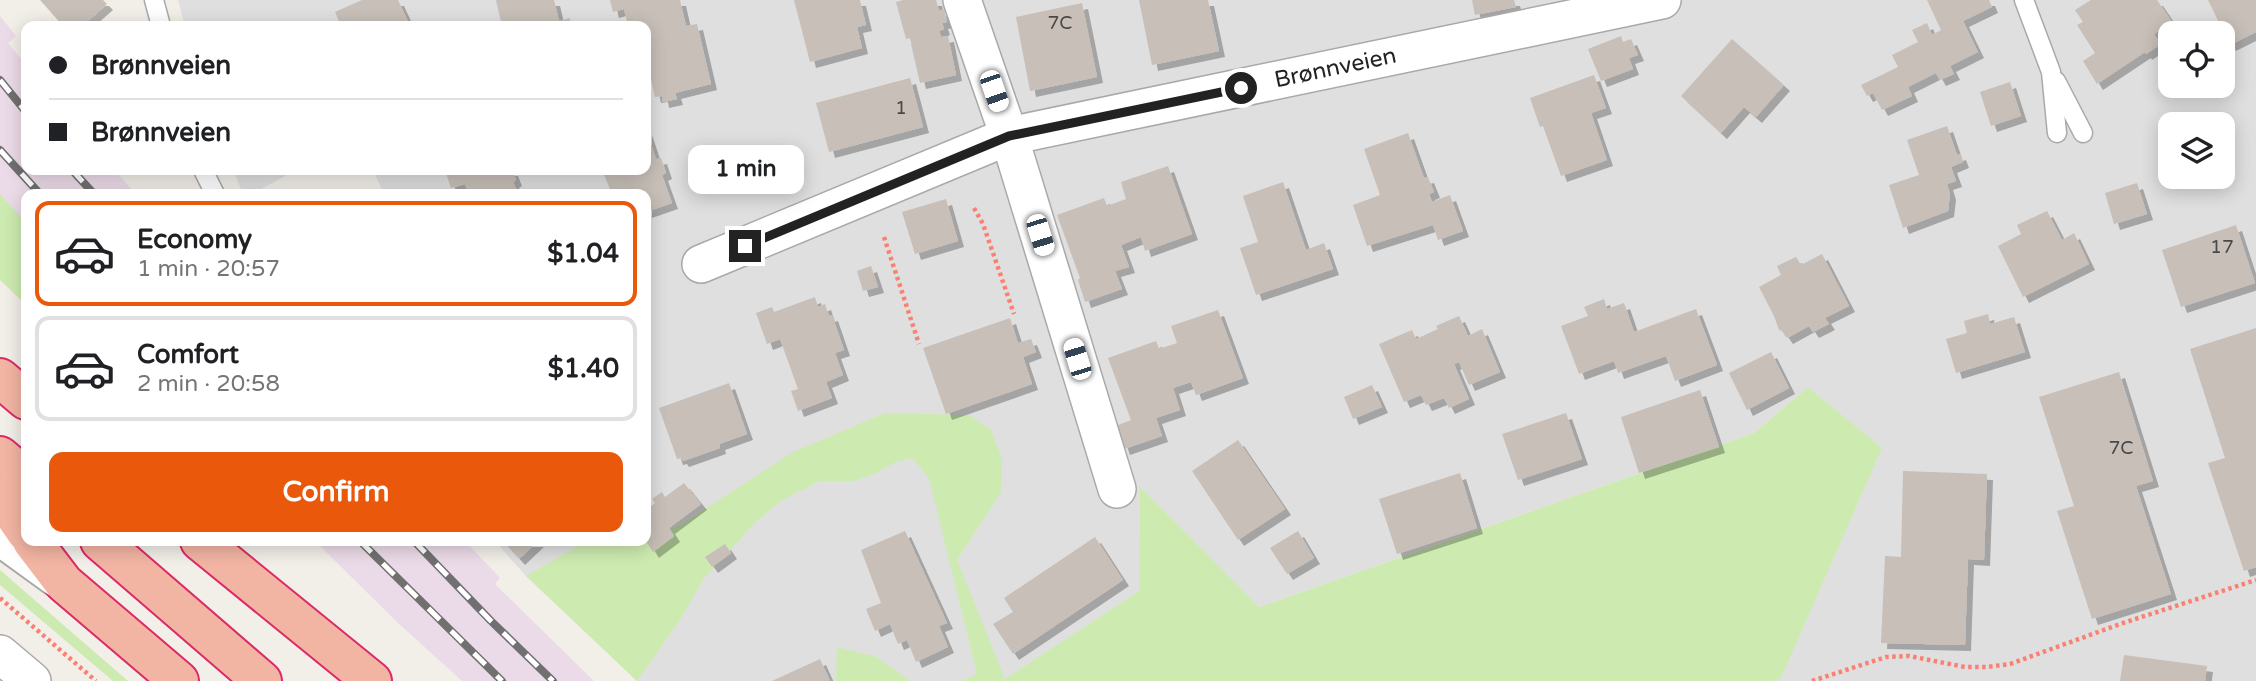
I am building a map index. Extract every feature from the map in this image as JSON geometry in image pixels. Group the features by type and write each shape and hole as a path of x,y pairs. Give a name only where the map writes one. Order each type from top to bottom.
{"highway":[{"path":"0,456 21,474"},
{"path":"0,494 21,525"},
{"path":"36,546 64,583 179,681"},
{"path":"106,546 262,681"},
{"path":"206,546 373,681"}],"street":[{"path":"962,0 1009,136 1117,489"},
{"name":"Brønnveien","path":"701,264 1009,136 1662,0"},
{"path":"0,536 64,583"},
{"path":"0,654 32,681"}],"lane":[{"path":"154,0 160,21"},
{"path":"2024,0 2051,72 2084,133"},
{"path":"2051,72 2057,133"}],"path":[{"path":"974,208 983,224 1014,314"},
{"path":"884,237 919,344"},
{"path":"1812,681 1886,657 1909,656 1965,667 2010,664 2123,623 2256,580"},
{"path":"0,598 96,681"}],"shaded area":[{"path":"178,0 2256,0 2256,681 1772,681 1781,677 1881,449 1808,387 1754,433 1259,607 1039,681 637,681 526,576 499,546 651,546 651,189 382,189 375,175 651,175 651,21 184,21"},
{"path":"0,16 16,36 8,43 21,59 21,175 119,175 131,189 21,189 21,244 0,223"},
{"path":"235,175 287,175 261,189 241,189"},
{"path":"320,546 470,546 500,578 495,584 594,681 462,681"}],"green space":[{"path":"0,194 21,217 21,300 0,280"},
{"path":"1808,387 1882,448 1781,678 1772,681 962,681 977,674 929,478 912,458 896,462 854,481 820,481 782,500 758,520 704,578 680,620 637,681 526,576 578,546 651,546 651,539 680,525 793,452 885,413 969,415 991,430 1002,458 1001,492 957,560 1005,679 1139,591 1140,487 1259,607 1754,433"},
{"path":"0,570 128,681 113,681 0,585"},
{"path":"837,647 877,657 910,681 836,681"}],"building":[{"path":"40,0 103,0 107,4 88,21 59,21"},
{"path":"362,0 398,0 408,21 339,21 335,12"},
{"path":"496,0 554,0 559,21 501,21"},
{"path":"610,0 680,0 686,26 697,24 711,84 675,93 677,99 663,102 662,96 655,97 651,79 651,21 627,21 624,9 613,12"},
{"path":"794,0 860,0 866,25 857,27 862,48 810,62"},
{"path":"936,0 939,11 944,9 947,22 942,23 944,29 939,31 941,37 948,36 956,75 920,83 911,38 906,39 896,2"},
{"path":"1139,0 1208,0 1219,51 1152,65"},
{"path":"1472,0 1514,0 1516,7 1475,15"},
{"path":"1927,0 1989,0 1992,7 1963,21 1978,52 1950,66 1954,74 1940,80 1936,73 1908,87 1912,96 1882,110 1873,93 1867,96 1861,85 1898,67 1892,55 1918,42 1912,30 1927,23 1932,35 1941,30"},
{"path":"2091,0 2157,0 2171,21 2158,21 2158,31 2154,34 2158,46 2097,84 2083,61 2095,53 2077,25 2083,22 2075,10"},
{"path":"2208,0 2256,0 2256,32 2235,42 2235,21 2218,21"},
{"path":"1082,3 1097,77 1030,91 1016,17"},
{"path":"1621,36 1623,42 1631,39 1638,55 1629,58 1633,69 1601,81 1588,49"},
{"path":"1732,39 1784,85 1756,117 1744,107 1721,133 1681,96"},
{"path":"1594,75 1606,108 1591,113 1607,160 1561,176 1530,98"},
{"path":"910,78 923,127 829,152 816,103"},
{"path":"2010,82 2021,116 1991,126 1980,92"},
{"path":"1947,126 1957,155 1960,154 1963,162 1951,167 1956,181 1947,184 1950,194 1948,211 1903,228 1889,185 1919,175 1907,140"},
{"path":"1408,133 1424,178 1428,177 1434,192 1429,194 1432,202 1450,195 1463,231 1438,240 1433,225 1367,246 1353,205 1380,195 1364,149"},
{"path":"651,144 656,159 661,158 666,173 662,175 672,203 651,210 651,189 610,189 604,175 651,175"},
{"path":"750,145 758,164 730,176 721,157"},
{"path":"1168,166 1192,234 1145,251 1141,237 1121,245 1129,267 1115,271 1122,289 1085,302 1078,280 1080,278 1057,215 1104,198 1107,206 1126,199 1121,182"},
{"path":"447,175 514,175 516,180 513,182 516,189 467,189 465,184 451,188"},
{"path":"1283,182 1306,250 1324,243 1333,269 1256,295 1240,248 1258,242 1243,196"},
{"path":"2137,183 2147,214 2114,224 2105,193"},
{"path":"946,199 958,241 915,254 902,212"},
{"path":"2047,211 2062,240 2074,233 2089,264 2023,297 1998,246 2021,234 2017,225"},
{"path":"2236,225 2255,283 2181,307 2162,250"},
{"path":"1822,254 1849,306 1825,318 1829,324 1813,332 1809,326 1787,338 1779,330 1759,287 1781,275 1777,266 1796,257 1801,265"},
{"path":"871,266 878,287 863,291 857,271"},
{"path":"815,297 818,307 825,304 829,316 832,315 844,350 835,353 843,375 826,382 832,398 798,411 791,391 798,389 780,339 767,344 756,313 772,307 774,312"},
{"path":"1604,299 1607,309 1624,303 1634,332 1696,309 1717,365 1675,381 1666,356 1618,373 1614,361 1579,374 1561,326 1588,316 1584,307"},
{"path":"1218,310 1243,378 1196,395 1191,382 1173,388 1180,410 1156,418 1162,436 1124,449 1116,426 1131,420 1108,358 1156,341 1159,349 1177,343 1171,326"},
{"path":"1988,314 1990,324 2014,317 2025,352 1956,373 1946,339 1967,333 1964,321"},
{"path":"1459,316 1468,336 1482,329 1500,372 1469,385 1459,362 1454,364 1469,399 1449,408 1444,398 1426,405 1421,395 1404,402 1379,344 1412,330 1416,339"},
{"path":"1010,318 1018,343 1031,339 1036,352 1023,357 1032,384 946,414 923,348"},
{"path":"2256,328 2256,567 2244,571 2208,463 2225,458 2190,349"},
{"path":"1771,352 1789,388 1747,410 1729,373"},
{"path":"2119,372 2153,481 2136,486 2171,594 2092,619 2057,511 2074,506 2039,397"},
{"path":"729,383 747,434 719,444 720,448 683,461 681,458 677,459 659,408"},
{"path":"1372,385 1382,407 1353,419 1344,397"},
{"path":"1700,390 1719,447 1639,473 1621,417"},
{"path":"1566,413 1582,459 1518,480 1502,434"},
{"path":"1238,440 1285,509 1238,540 1192,471"},
{"path":"1903,471 1987,474 1984,560 1968,559 1965,645 1881,643 1885,556 1901,557"},
{"path":"1460,473 1477,528 1397,554 1379,499"},
{"path":"684,483 701,504 669,528 674,536 653,552 649,546 651,506 655,503 652,499 662,492 665,497"},
{"path":"905,531 947,623 939,626 948,647 916,662 907,640 898,644 890,624 875,631 866,609 881,603 861,550"},
{"path":"1298,531 1314,558 1287,574 1270,548"},
{"path":"1095,537 1123,580 1013,654 993,624 1013,612 1004,598"},
{"path":"725,544 731,553 712,567 705,557"},
{"path":"507,546 533,546 519,559"},
{"path":"2124,655 2207,666 2205,681 2120,681"},
{"path":"820,659 830,681 772,681"}],"railway":[{"path":"0,80 21,106"},
{"path":"0,150 21,173"},
{"path":"23,175 35,189"},
{"path":"77,175 89,189"},
{"path":"365,546 502,681"},
{"path":"419,546 553,681"}],"route":[{"path":"745,246 1009,136 1241,88"}]}
